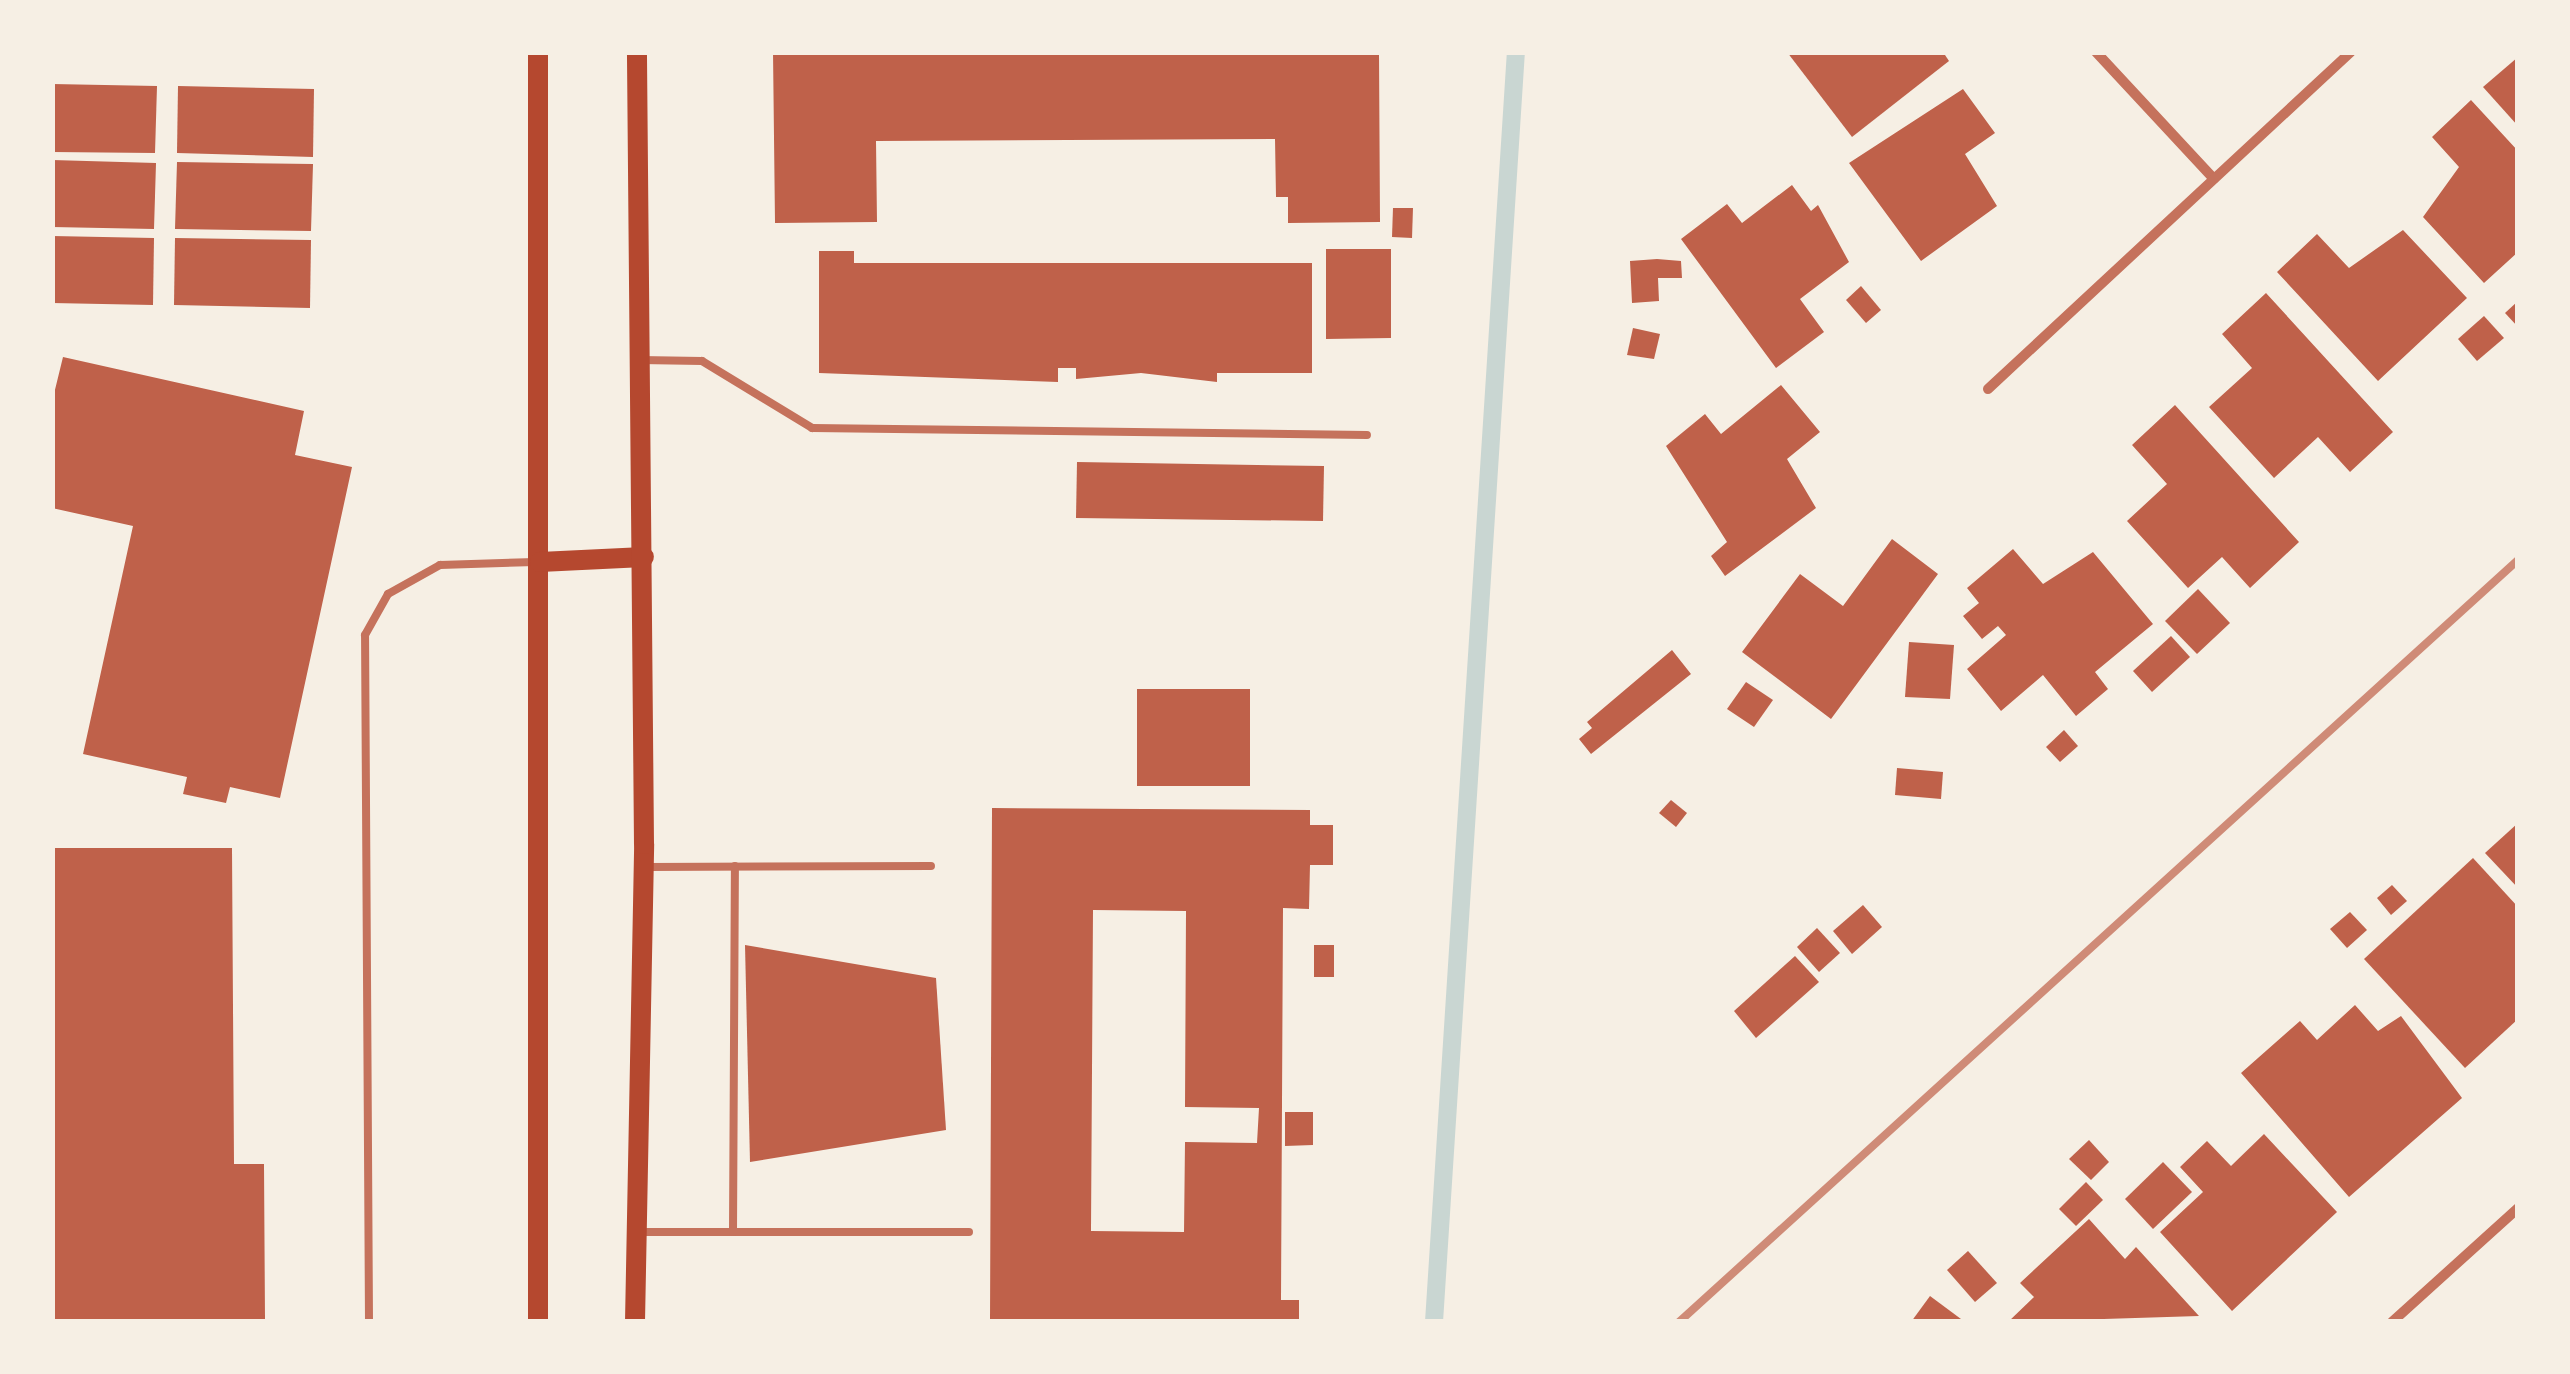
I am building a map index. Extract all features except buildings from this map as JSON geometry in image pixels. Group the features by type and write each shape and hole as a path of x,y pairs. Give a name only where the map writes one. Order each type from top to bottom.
{"main road":[{"path":"538,52 538,1322"},
{"path":"636,1322 644,557 637,360 637,52"},
{"path":"540,562 644,557"}],"street":[{"path":"2096,52 2214,179"},
{"path":"1988,389 2351,52"},
{"path":"2392,1322 2518,1208"}],"lane":[{"path":"637,360 702,361 812,428 1367,435"},
{"path":"369,1322 365,635 388,594 440,566 540,562"},
{"path":"643,866 931,866"},
{"path":"733,1232 735,866"},
{"path":"637,1232 970,1232"}],"waterway":[{"path":"1434,1322 1516,52"}],"railway":[{"path":"1679,1322 2518,560"}]}
